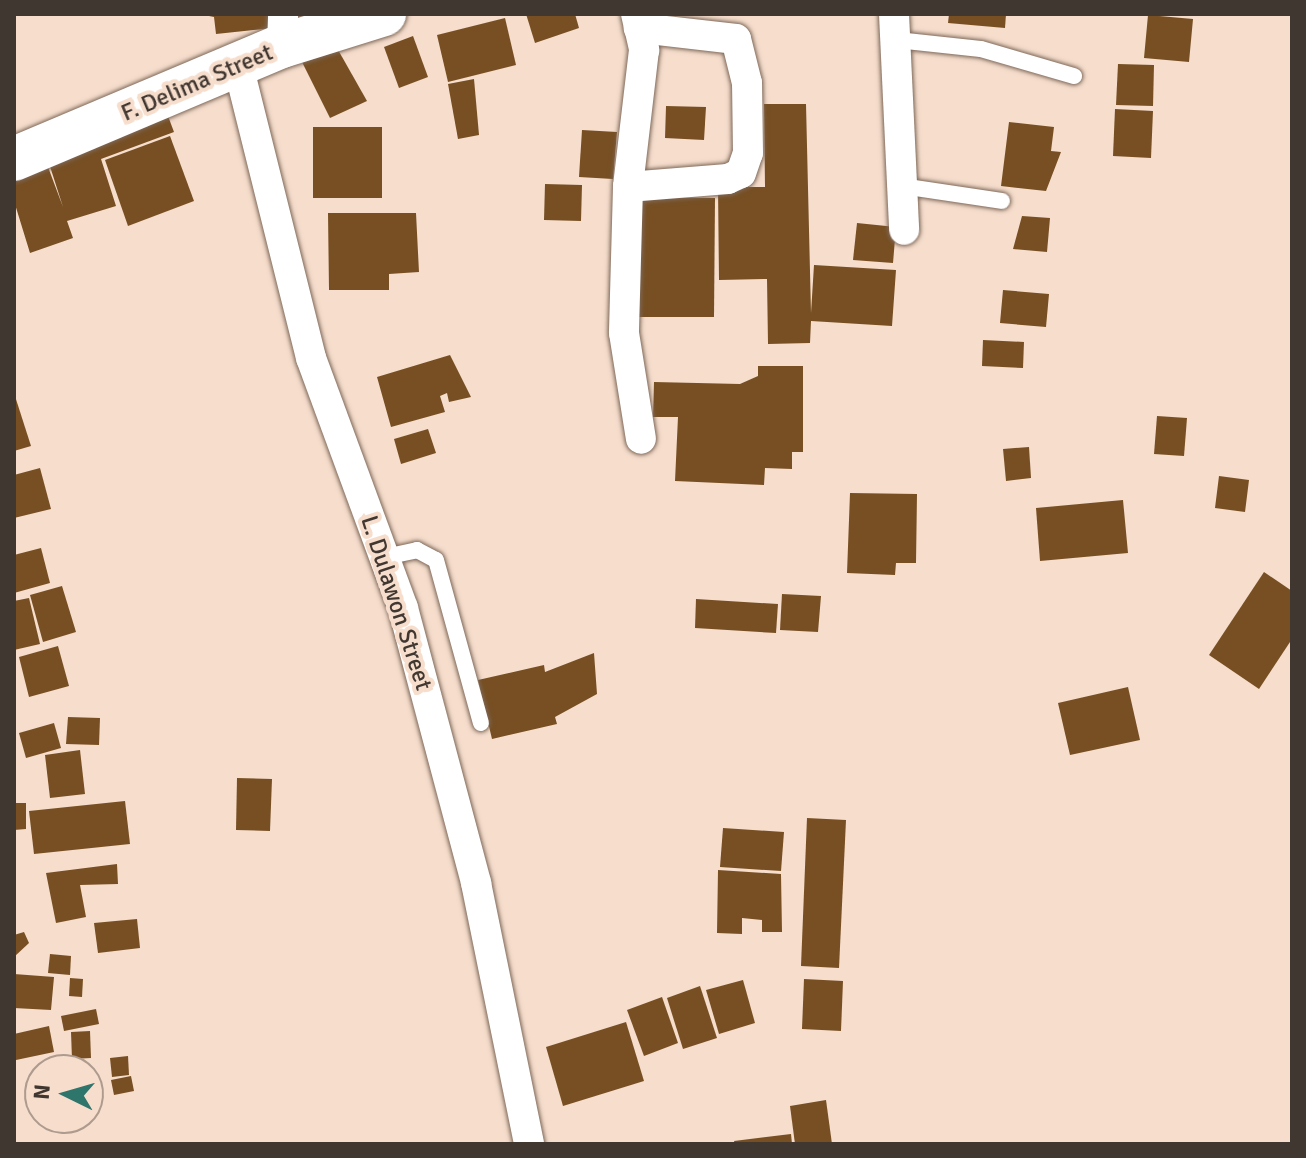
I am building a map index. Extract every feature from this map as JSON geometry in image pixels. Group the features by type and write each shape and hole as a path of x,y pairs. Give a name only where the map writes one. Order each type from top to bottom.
{"street":[{"name":"F. Delima Street","path":"14,159 239,69 282,30 384,14"},
{"path":"628,187 728,179 741,173 748,153 747,83 736,39 638,21 641,117 628,187 624,333 641,439"},
{"path":"895,27 904,230"},
{"name":"L. Dulawon Street","path":"239,69 291,263 311,358 385,557 476,883 529,1144"}],"lane":[{"path":"895,27 1074,76"},
{"path":"902,186 1002,201"},
{"path":"385,557 417,550 436,560 481,723"}],"building":[{"path":"199,14 273,14 274,28 216,34 214,17"},
{"path":"526,14 575,14 579,28 535,43"},
{"path":"949,14 1006,14 1005,28 948,23"},
{"path":"1148,15 1193,19 1189,62 1144,58"},
{"path":"505,18 516,65 448,82 437,35"},
{"path":"413,36 428,77 399,88 384,47"},
{"path":"337,48 367,101 330,118 302,62"},
{"path":"1118,64 1154,65 1153,106 1116,105"},
{"path":"474,79 479,135 458,139 448,84"},
{"path":"764,104 806,104 811,313 814,265 896,270 892,326 811,321 810,343 768,344 767,279 719,280 718,187 765,187"},
{"path":"666,106 706,107 704,140 665,138"},
{"path":"1115,109 1153,111 1151,158 1113,156"},
{"path":"168,116 174,132 101,159 116,206 67,221 73,238 30,253 14,201 14,170 45,159 63,207 47,157"},
{"path":"1009,122 1054,127 1051,151 1061,152 1046,191 1001,186"},
{"path":"313,127 382,127 382,198 313,198"},
{"path":"582,130 617,132 613,179 579,177"},
{"path":"170,136 194,201 128,226 105,160"},
{"path":"545,184 582,185 581,221 544,220"},
{"path":"636,197 715,198 714,317 635,317"},
{"path":"328,213 416,213 419,272 389,274 389,290 329,290"},
{"path":"1022,216 1050,218 1047,252 1013,249"},
{"path":"857,223 896,227 893,263 853,260"},
{"path":"1003,290 1049,294 1046,327 1000,323"},
{"path":"983,340 1024,342 1023,368 982,366"},
{"path":"450,355 471,397 449,402 447,393 440,396 445,412 391,427 377,377"},
{"path":"758,366 803,366 803,452 792,452 792,469 765,468 764,485 675,481 678,417 653,417 654,382 740,384 758,376"},
{"path":"14,393 31,446 14,451"},
{"path":"1157,416 1187,418 1184,456 1154,454"},
{"path":"428,429 436,453 401,464 394,439"},
{"path":"1029,447 1031,478 1006,481 1003,449"},
{"path":"40,468 51,509 14,518 14,475"},
{"path":"1219,476 1249,480 1245,512 1215,508"},
{"path":"850,493 917,494 916,563 896,563 895,575 847,573"},
{"path":"1123,500 1128,553 1040,561 1036,508"},
{"path":"41,548 50,583 14,593 14,555"},
{"path":"1264,572 1292,591 1292,639 1259,689 1209,655"},
{"path":"62,586 76,632 43,642 30,595"},
{"path":"782,594 821,596 818,632 780,630"},
{"path":"29,598 40,644 14,650 14,601"},
{"path":"696,599 778,604 776,633 695,628"},
{"path":"58,646 69,686 29,697 19,657"},
{"path":"594,653 597,694 555,717 557,724 492,739 478,680 544,665 545,672"},
{"path":"1128,687 1140,740 1070,755 1058,703"},
{"path":"68,717 100,718 99,745 66,744"},
{"path":"54,723 61,748 26,758 19,733"},
{"path":"80,750 85,794 50,798 45,755"},
{"path":"237,778 272,779 270,831 236,830"},
{"path":"125,801 130,844 34,854 29,811"},
{"path":"14,803 26,803 26,829 14,830"},
{"path":"807,818 846,820 839,968 801,966"},
{"path":"723,828 784,832 781,871 720,867"},
{"path":"117,864 118,884 80,885 86,917 56,923 46,873"},
{"path":"718,870 781,874 782,932 762,932 762,920 742,918 742,934 717,933"},
{"path":"137,919 140,948 98,953 94,923"},
{"path":"24,932 29,943 14,957 14,935"},
{"path":"50,954 71,956 70,975 48,973"},
{"path":"14,974 54,977 51,1010 14,1008"},
{"path":"70,978 83,979 82,997 69,996"},
{"path":"804,979 843,981 841,1031 802,1029"},
{"path":"743,980 755,1023 719,1034 706,990"},
{"path":"700,986 717,1038 683,1049 667,998"},
{"path":"662,997 678,1043 644,1056 627,1010"},
{"path":"96,1009 99,1024 64,1031 61,1016"},
{"path":"626,1022 644,1081 563,1106 546,1047"},
{"path":"49,1026 54,1052 24,1054 24,1058 16,1060 14,1034"},
{"path":"90,1031 91,1054 72,1054 71,1032"},
{"path":"128,1056 129,1075 112,1077 110,1058"},
{"path":"131,1076 134,1091 114,1095 111,1080"},
{"path":"826,1100 832,1144 795,1144 790,1106"},
{"path":"791,1134 792,1144 735,1144 734,1141"}]}
